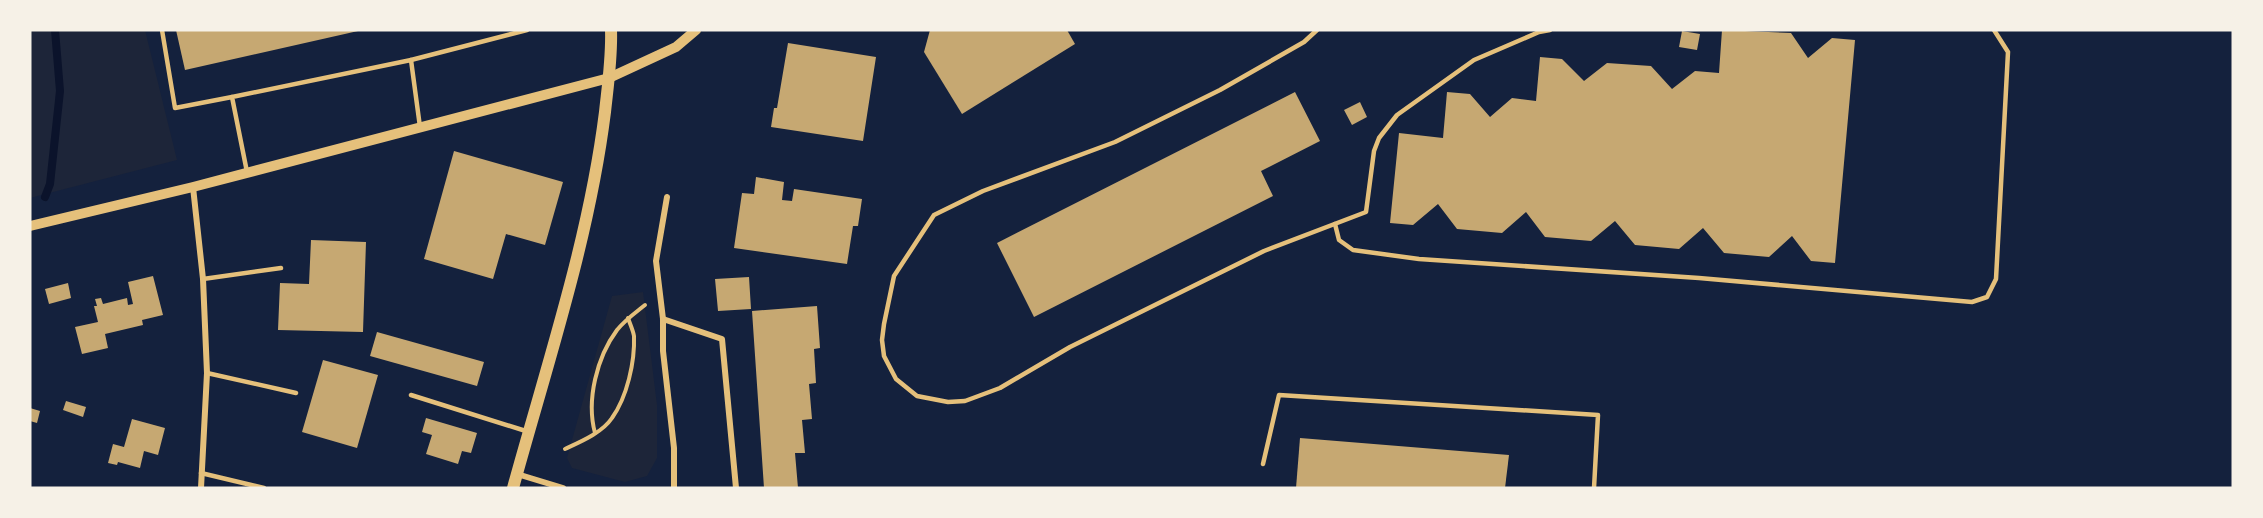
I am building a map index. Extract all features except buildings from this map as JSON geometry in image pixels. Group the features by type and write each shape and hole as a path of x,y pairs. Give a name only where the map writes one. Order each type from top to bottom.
{"main road":[{"path":"513,488 587,220 599,157 609,78 612,50 611,30"}],"street":[{"path":"30,226 193,187 609,78 676,47 696,30"},
{"path":"193,187 203,279 207,373 201,488"},
{"path":"666,197 656,261 674,448 674,488"},
{"path":"663,319 722,339 736,488"},
{"path":"517,474 562,488"}],"lane":[{"path":"162,30 175,108 411,60 527,30"},
{"path":"1317,30 1305,42 1220,90 1115,142 983,191 934,215 894,276 882,340 884,356 896,379 917,396 948,402 965,400 999,388 1070,347 1264,251 1366,212 1374,151 1379,138 1397,115 1474,60 1539,32 1550,30"},
{"path":"1335,224 1339,240 1353,250 1419,259 1699,278 1972,302 1987,297 1996,279 2008,52 1994,30"},
{"path":"411,60 420,127"},
{"path":"232,97 247,172"},
{"path":"203,279 281,268"},
{"path":"207,373 296,393"},
{"path":"411,395 529,432"},
{"path":"1263,464 1279,395 1598,415 1594,488"},
{"path":"201,473 264,488"}],"path":[{"path":"595,433 591,417 593,391 601,362 616,332 628,318 645,305"},
{"path":"565,449 595,433 612,419 624,393 632,360 634,334 628,318"}],"shaded area":[{"path":"30,30 145,30 177,160 30,198"},
{"path":"643,292 657,405 657,458 647,476 625,482 572,468 567,458 612,296"}],"waterway":[{"path":"45,197 50,184 60,91 55,30"}]}
